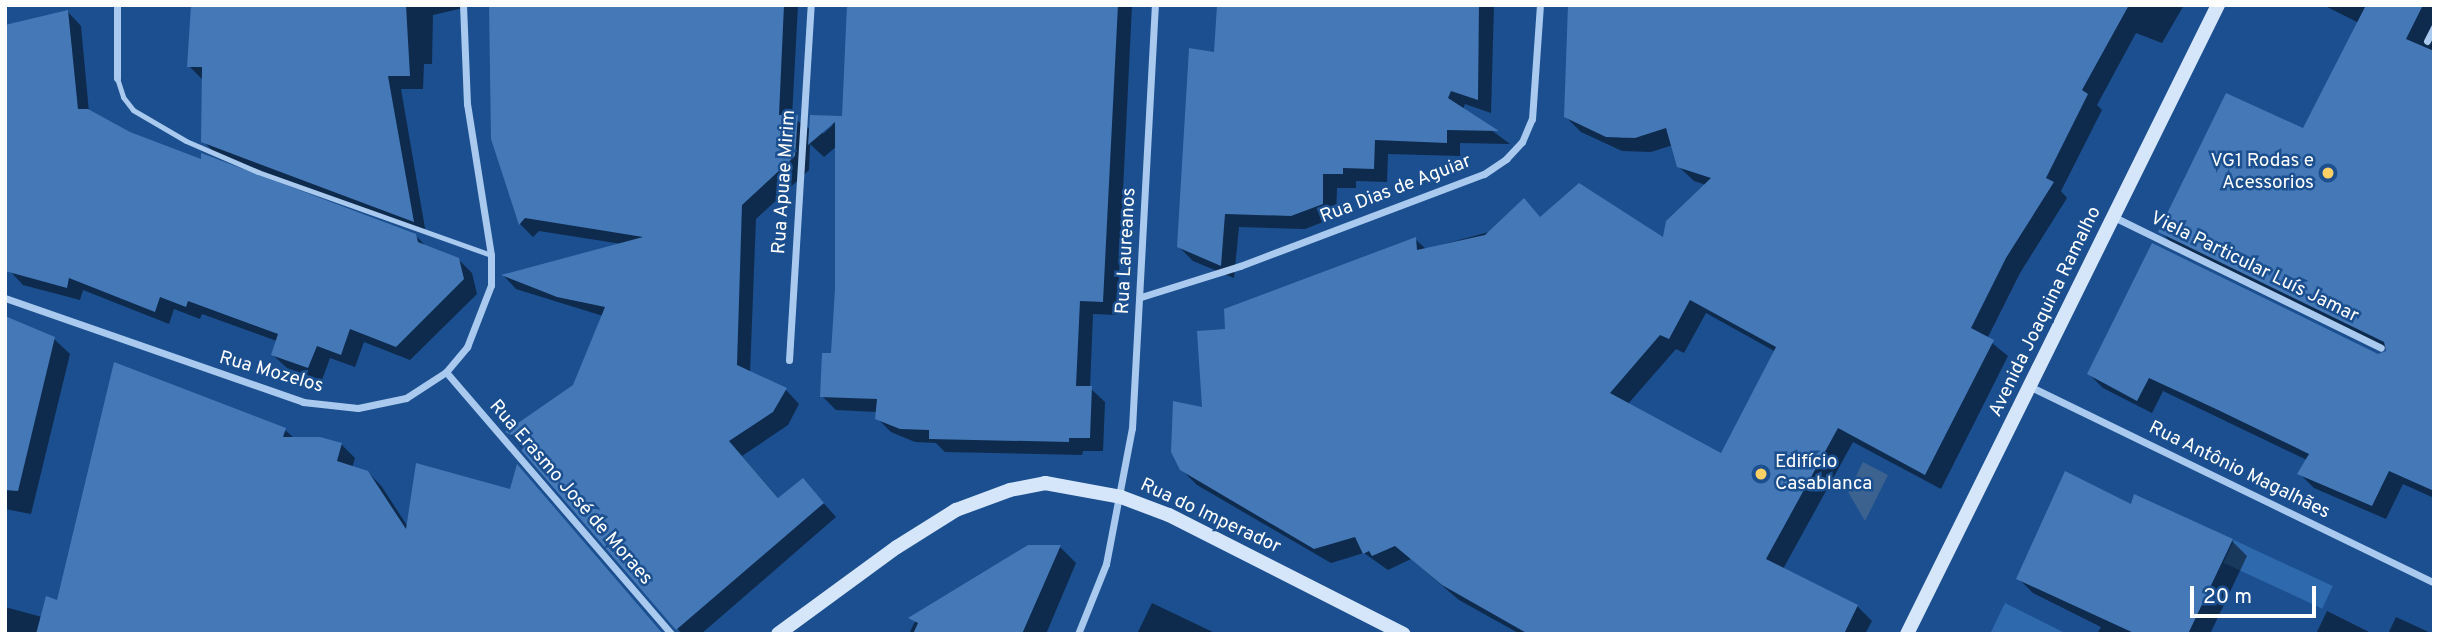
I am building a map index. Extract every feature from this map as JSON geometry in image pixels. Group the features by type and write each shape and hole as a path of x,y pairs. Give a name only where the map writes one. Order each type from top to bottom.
{"main road":[{"name":"Avenida Joaquina Ramalho","path":"1907,634 2218,5"},
{"name":"Rua do Imperador","path":"778,634 897,547 956,510 1010,490 1045,483 1121,497 1212,536 1404,634"}],"street":[{"path":"117,5 117,78"},
{"name":"Rua Mozelos","path":"5,298 303,402 358,408 407,398 446,372 480,322 491,285 491,255 467,104 463,5"},
{"name":"Rua Apuae Mirim","path":"789,360 811,5"},
{"name":"Rua Laureanos","path":"1078,634 1106,564 1121,497 1132,428 1155,5"},
{"name":"Rua Dias de Aguiar","path":"1140,297 1240,265 1484,174 1506,159 1522,142 1532,119 1540,5"},
{"path":"2427,41 2434,27"},
{"name":"Viela Particular Luís Jamar","path":"2114,217 2381,348"},
{"name":"Rua Erasmo José de Moraes","path":"446,372 671,634"},
{"name":"Rua Antônio Magalhães","path":"2031,387 2434,583"}],"lane":[{"path":"117,78 123,97 133,110 186,141 258,172 491,255"}],"shaded area":[{"path":"1863,462 1888,475 1865,521 1848,492"},
{"path":"2234,540 2333,586 2322,609 2223,563"},
{"path":"2005,603 2067,634 1990,634"}],"building":[{"path":"191,5 406,5 410,76 388,76 414,222 201,142 202,67 187,67"},
{"path":"489,5 784,5 779,115 798,115 795,156 742,205 737,365 787,388 773,412 729,441 778,498 803,478 824,503 676,630 522,451 524,441 505,432 573,385 605,307 557,297 501,275 643,237 525,218 519,225 491,139"},
{"path":"847,5 1118,5 1103,302 1080,301 1076,386 1092,386 1090,438 1069,438 1069,442 929,439 929,430 900,429 875,419 877,399 820,397 822,353 831,353 835,289 835,122 808,145 810,115 842,116"},
{"path":"1217,5 1479,5 1478,100 1451,91 1448,98 1499,131 1447,130 1447,143 1375,140 1374,169 1343,168 1343,174 1323,174 1323,204 1291,216 1225,214 1221,266 1177,247 1189,48 1214,52"},
{"path":"1568,5 2129,5 2082,90 2088,94 2046,178 2054,182 2006,258 1971,328 1994,340 1925,475 1838,428 1766,559 1858,605 1844,634 1528,634 1442,585 1395,546 1372,556 1369,551 1363,554 1355,537 1314,549 1180,470 1171,452 1173,401 1202,407 1197,331 1225,329 1224,309 1416,237 1417,250 1485,235 1524,198 1540,217 1579,183 1663,237 1666,221 1711,178 1677,167 1666,128 1635,138 1606,137 1564,117","holes":["1690,300 1776,347 1721,453 1610,393 1660,335 1669,339"]},
{"path":"2366,5 2423,5 2406,39 2434,51 2434,491 2389,471 2372,506 2297,474 2309,454 2216,409 2149,378 2137,401 2087,374 2152,243 2378,354 2386,351 2384,342 2158,232 2226,93 2303,128"},
{"path":"68,10 78,109 88,109 130,132 201,159 201,153 416,234 418,242 459,258 464,279 396,347 350,329 341,355 317,346 308,368 271,355 278,334 188,301 186,307 160,297 155,312 69,278 67,288 5,271 5,25"},
{"path":"5,316 55,337 18,491 5,490"},
{"path":"114,362 286,428 283,437 320,437 342,443 337,461 368,471 406,529 416,463 510,489 517,464 663,634 36,634 46,596 57,600"},
{"path":"2065,471 2131,504 2134,494 2233,539 2188,634 2136,634 2016,579"},
{"path":"1028,545 1061,545 1022,634 913,634 918,623 908,618"}],"place":[{"name":"VG1 Rodas e Acessorios","path":"2328,173"},
{"name":"Edifício Casablanca","path":"1761,474"}]}
